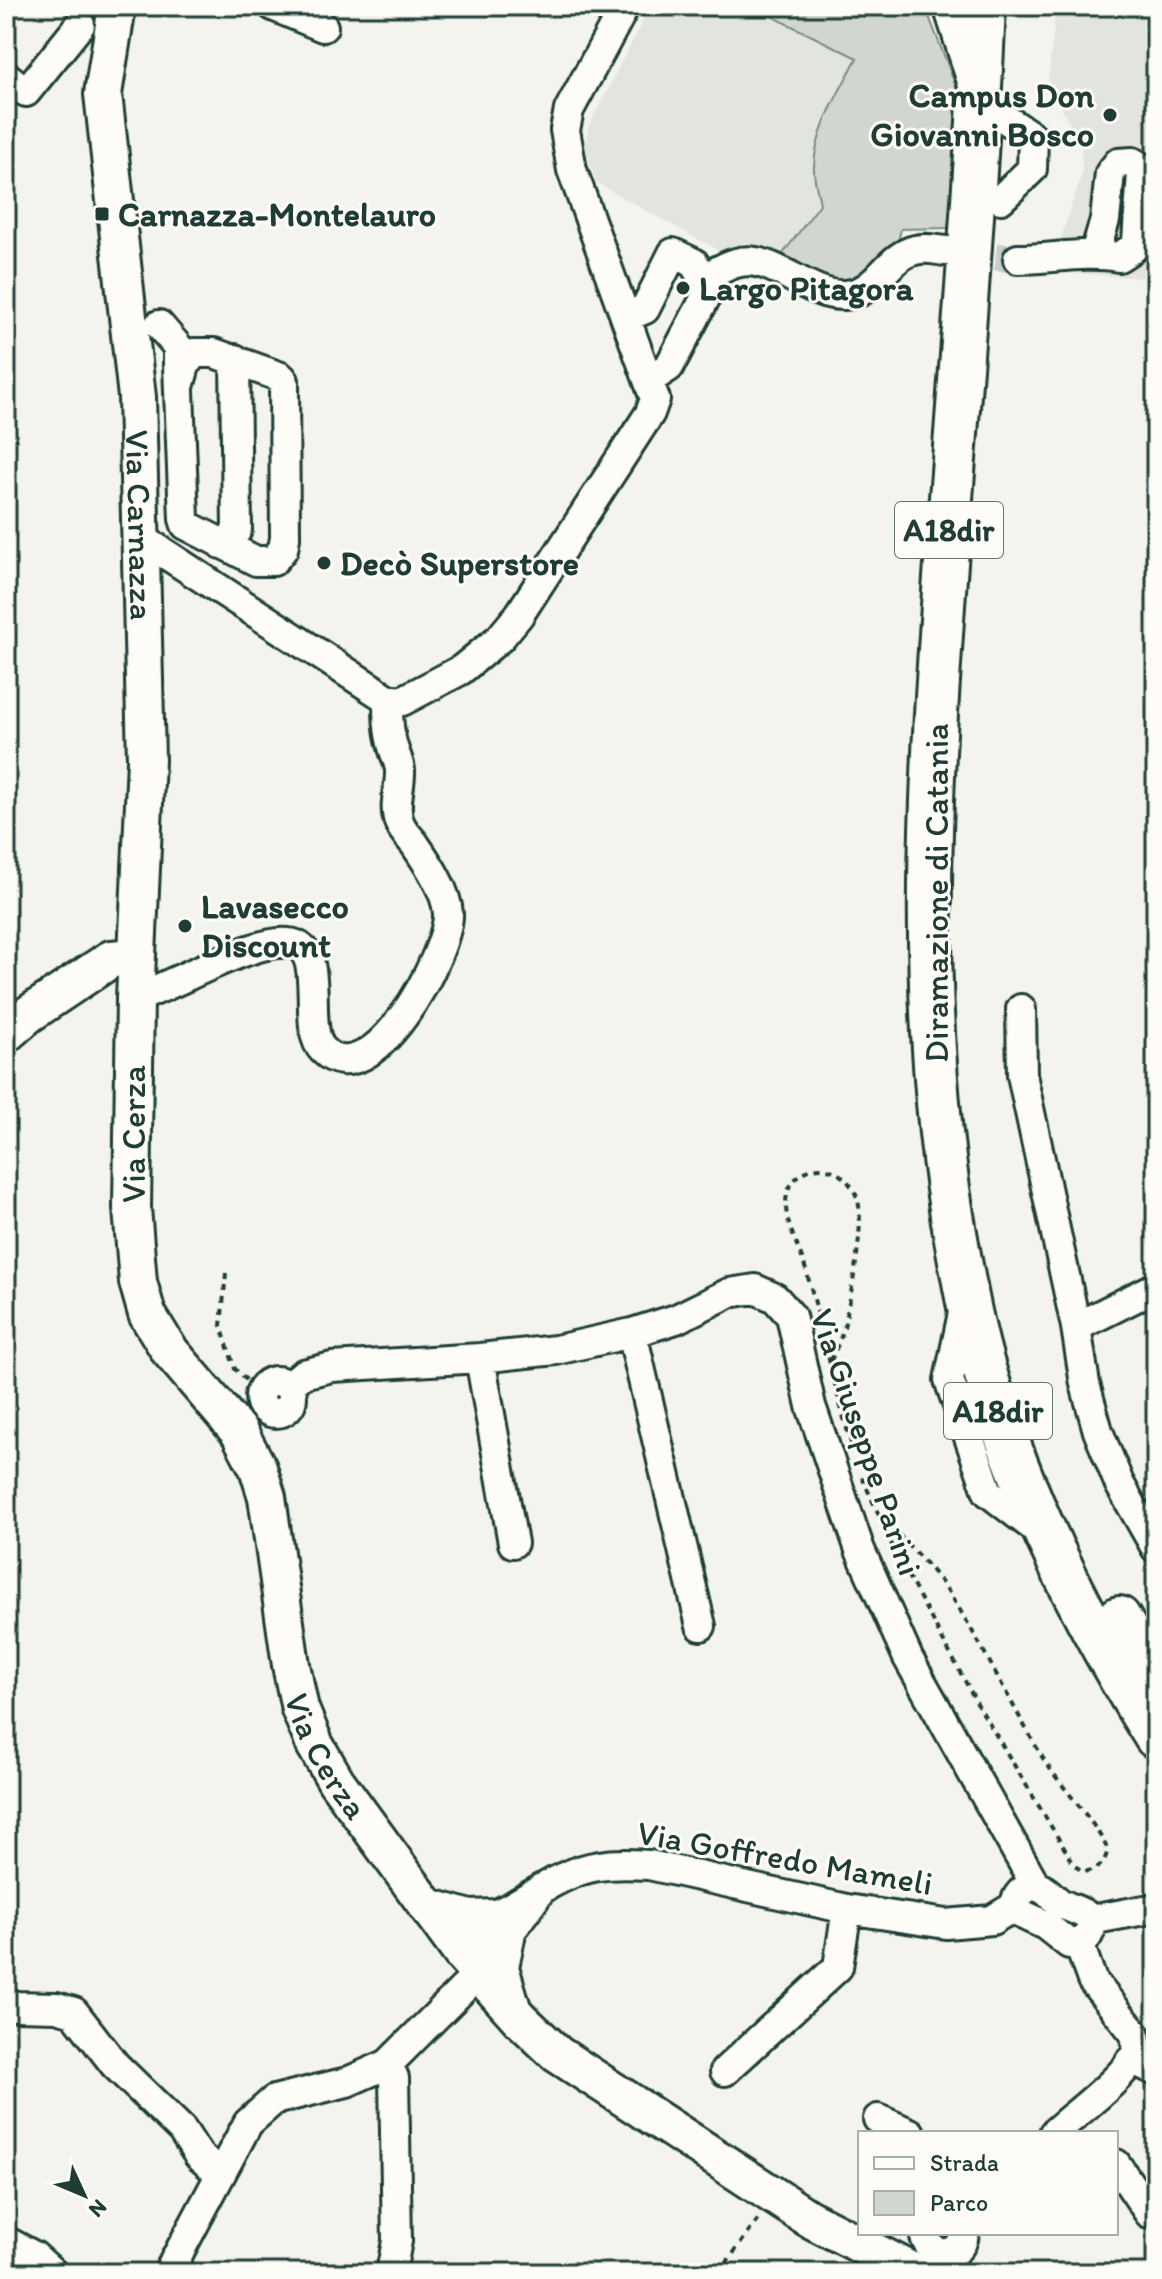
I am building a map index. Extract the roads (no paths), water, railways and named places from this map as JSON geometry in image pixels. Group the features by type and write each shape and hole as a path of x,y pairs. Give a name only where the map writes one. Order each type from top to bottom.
{"highway":[{"name":"Diramazione di Catania","path":"984,6 1001,199 959,739 957,919 961,1066 970,1161 993,1288 1030,1421 1068,1521 1156,1682"},
{"name":"Diramazione di Catania","path":"1013,6 993,113 933,740 929,918 934,1054 943,1169 985,1374 1045,1537 1111,1666 1156,1737"}],"main road":[{"path":"103,94 117,6"},
{"path":"103,94 131,6"},
{"name":"Via Carnazza","path":"103,94 144,321 137,397 146,760 134,1002"},
{"path":"6,1034 29,1014 111,959 136,957"},
{"name":"Via Cerza","path":"134,1002 134,1249 138,1282 147,1314 169,1350 239,1432 258,1468 267,1497 300,1709 315,1745 336,1781 470,1964 557,2054 808,2218 910,2272"}],"street":[{"path":"273,6 323,27"},
{"path":"141,538 388,699 402,701 461,670 500,638 519,615 650,413 655,399 572,170 565,130 569,110 625,6"},
{"path":"948,6 993,113"},
{"path":"6,76 26,92 80,25"},
{"path":"703,279 737,262 756,261 815,289 832,295 848,295 873,284 907,253 924,249 946,251"},
{"path":"626,317 645,309 673,253 694,263 709,291 669,367 649,380"},
{"path":"1018,259 1095,253"},
{"path":"144,321 179,328 235,359"},
{"path":"144,321 178,347 179,387 184,519 191,529 256,561 273,561 280,555 285,538 284,381 281,377 235,359 214,353 193,353 185,366 179,387"},
{"path":"221,544 229,541 237,530 235,359"},
{"path":"134,1002 246,952 287,942 298,945 311,965 314,1030 317,1042 329,1056 362,1057 381,1044 395,1028 420,989 446,930 448,915 446,900 419,850 397,818 400,769 388,722 388,699"},
{"path":"1021,1009 1022,1075 1076,1327 1085,1384 1098,1431 1119,1483 1156,1548"},
{"path":"1076,1327 1156,1287"},
{"name":"Via Giuseppe Parini","path":"261,1394 264,1408 270,1412 284,1411 292,1400 288,1387 303,1374 332,1367 556,1350 632,1333 676,1319 729,1293 755,1289 775,1298 791,1316 811,1406 860,1550 908,1658 1031,1877 1024,1896"},
{"path":"632,1333 701,1626"},
{"path":"480,1358 513,1543"},
{"name":"Via Goffredo Mameli","path":"388,2064 470,1964 466,1941 478,1926 503,1921 542,1888 572,1872 619,1863 649,1865 847,1909 946,1924 992,1920 1024,1896"},
{"path":"1024,1896 1021,1916 1045,1925 1064,1942 1156,1908"},
{"path":"425,1902 503,1921 504,1967 520,2019"},
{"path":"725,2071 838,1967 847,1909"},
{"path":"1073,2127 1124,2069 1143,2055 1135,2034 1092,1980 1085,1932"},
{"path":"6,2002 16,2006 57,2007 74,2012 115,2065 182,2130 199,2156 219,2173"},
{"path":"168,2273 248,2123 274,2100 347,2082 388,2064 394,2078 397,2226 391,2273"},
{"path":"878,2119 905,2131"},
{"path":"1118,2167 1149,2213"},
{"path":"925,2235 928,2246 937,2252 948,2253 958,2249 964,2235"},
{"path":"6,2241 34,2256 53,2273"}],"tunnel":[{"path":"954,252 1018,259"}],"place":[{"name":"Campus Don Giovanni Bosco","path":"1110,115"},
{"name":"Carnazza-Montelauro","path":"102,214"},
{"name":"Largo Pitagora","path":"683,288"},
{"name":"Decò Superstore","path":"324,563"},
{"name":"Lavasecco Discount","path":"185,926"}]}
